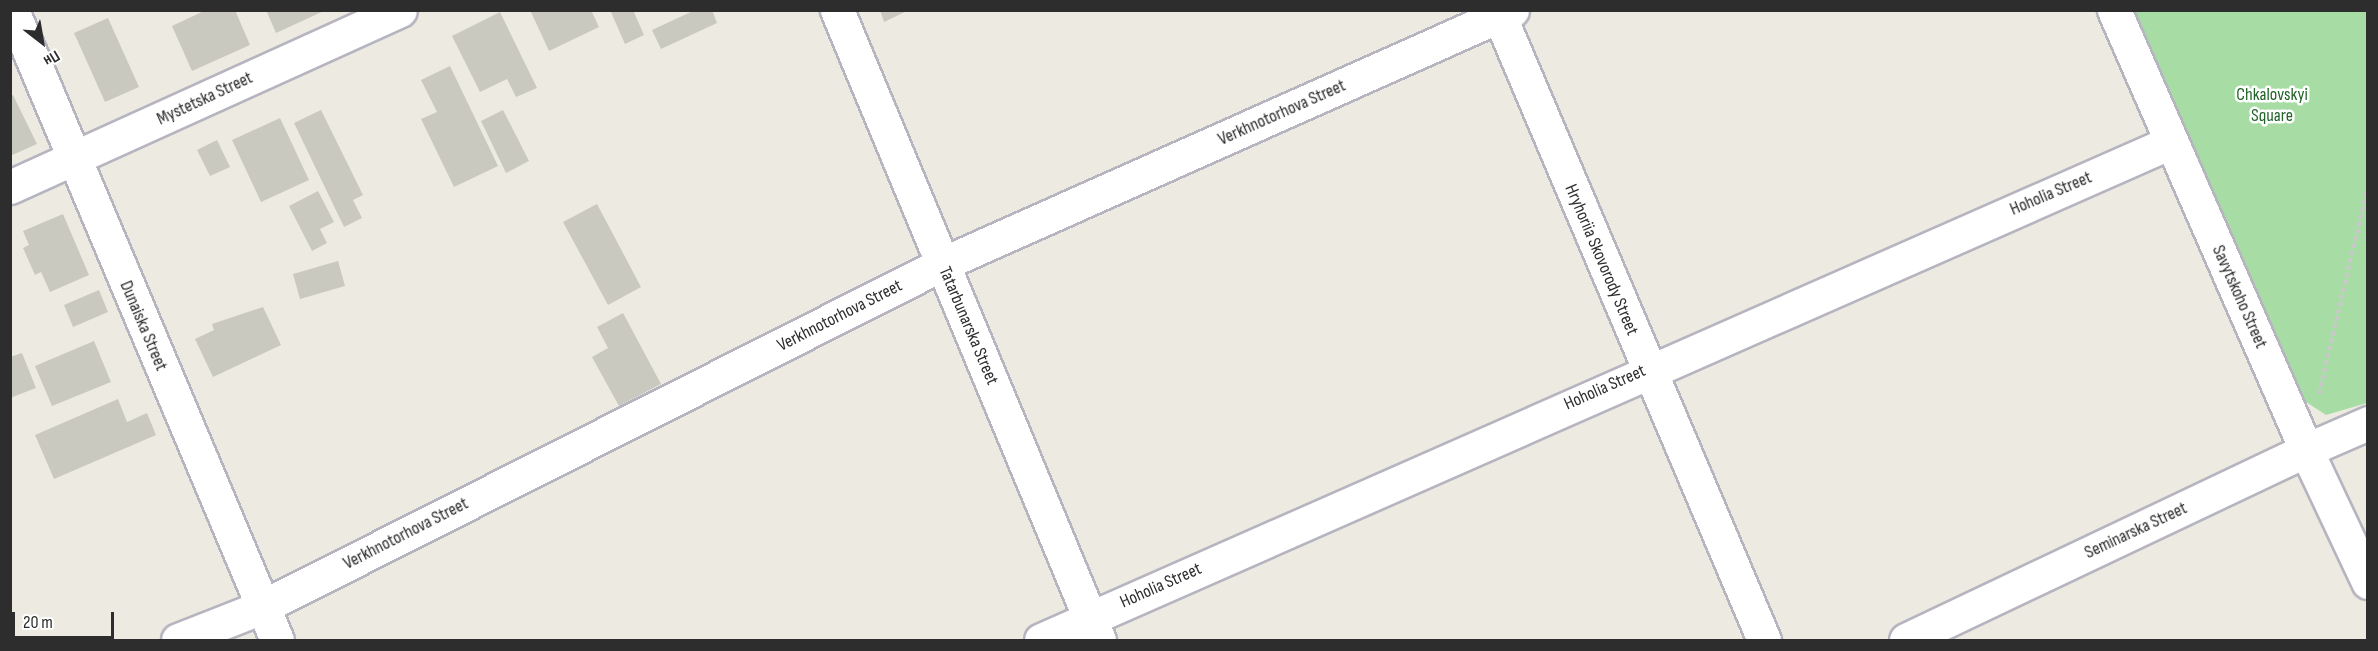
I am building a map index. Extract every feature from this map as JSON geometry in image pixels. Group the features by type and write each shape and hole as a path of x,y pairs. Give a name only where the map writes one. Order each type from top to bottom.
{"street":[{"name":"Dunaiska Street","path":"12,10 72,160 277,640"},
{"name":"Mystetska Street","path":"10,187 400,10"},
{"name":"Tatarbunarska Street","path":"837,10 1094,629"},
{"name":"Savytskoho Street","path":"2114,10 2306,450 2367,582"},
{"name":"Verkhnotorhova Street","path":"178,640 262,607 942,264 1503,12"},
{"name":"Hryhoriia Skovorody Street","path":"1503,12 1646,369 1764,640"},
{"name":"Hoholia Street","path":"1041,640 1094,629 1646,369 2171,142"},
{"name":"Seminarska Street","path":"1906,640 2367,423"}],"path":[{"path":"2306,450 2367,185"}],"green space":[{"name":"Chkalovskyi Square","path":"2125,11 2367,11 2367,403 2326,415 2297,396"}],"building":[{"path":"206,10 235,10 250,45 192,71 172,26"},
{"path":"266,10 326,10 276,33"},
{"path":"530,10 591,10 599,27 549,51"},
{"path":"610,10 633,10 644,35 625,44"},
{"path":"695,10 712,10 717,23 661,49 652,30"},
{"path":"880,10 909,10 884,22"},
{"path":"500,12 537,88 516,97 507,79 480,92 452,36"},
{"path":"108,18 139,87 105,102 74,33"},
{"path":"450,66 498,166 454,187 421,119 437,112 421,80"},
{"path":"13,95 37,144 10,156 10,96"},
{"path":"321,110 363,195 353,200 362,218 344,227 294,123"},
{"path":"503,110 529,161 506,173 481,121"},
{"path":"280,118 309,180 261,202 232,140"},
{"path":"217,140 230,167 210,176 197,150"},
{"path":"318,191 334,222 320,229 327,243 312,251 289,206"},
{"path":"597,204 641,287 608,305 563,222"},
{"path":"63,214 89,275 50,292 41,272 35,275 23,248 29,245 23,231"},
{"path":"338,261 345,286 300,299 293,274"},
{"path":"99,290 108,312 73,327 64,305"},
{"path":"263,307 281,345 213,377 195,339 214,330 212,324"},
{"path":"623,313 661,384 619,406 592,357 608,348 597,327"},
{"path":"94,341 111,382 52,406 35,366"},
{"path":"22,353 36,388 10,398 10,357"},
{"path":"118,399 127,422 147,413 156,435 54,479 35,435"}]}
